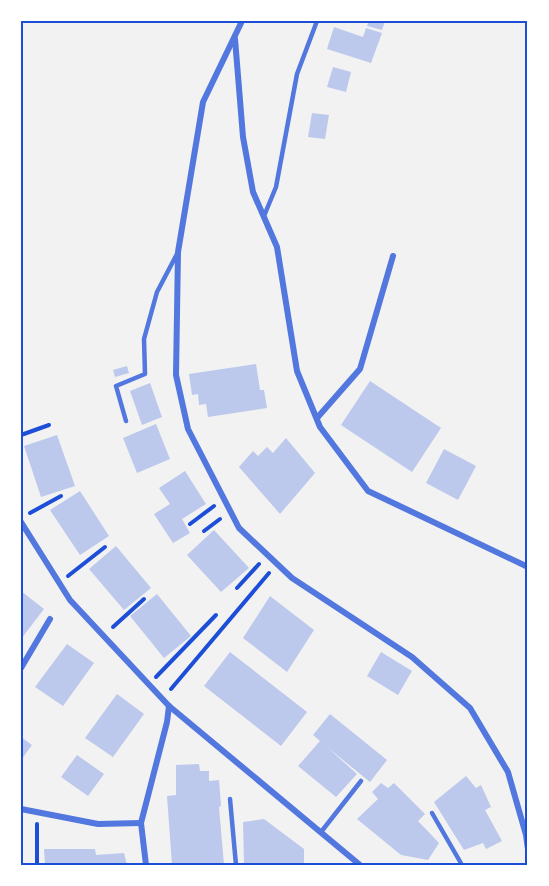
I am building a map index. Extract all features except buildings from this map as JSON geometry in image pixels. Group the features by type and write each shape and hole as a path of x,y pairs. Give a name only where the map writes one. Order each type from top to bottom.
{"street":[{"path":"243,21 203,102 178,252 176,375 188,429 239,528 292,578 412,657 470,708 508,772 528,849"},
{"path":"235,38 243,136 253,192 277,247 297,370 320,427 368,491 528,567"},
{"path":"316,418 360,369 393,256"},
{"path":"21,522 70,600 169,706 360,865"},
{"path":"21,668 50,619"},
{"path":"146,865 141,823 169,706"},
{"path":"21,809 98,824 141,823"}],"lane":[{"path":"264,216 276,187 297,74 317,21"},
{"path":"126,421 116,386 145,374 144,339 157,292 178,252"},
{"path":"321,832 361,781"},
{"path":"230,799 236,865"},
{"path":"432,813 462,865"}],"path":[{"path":"21,435 49,425"},
{"path":"21,518 61,496"},
{"path":"190,524 209,510"},
{"path":"204,531 231,511"},
{"path":"59,582 105,547"},
{"path":"237,588 268,554"},
{"path":"163,699 277,564"},
{"path":"103,635 144,599"},
{"path":"149,684 216,615"},
{"path":"37,812 37,865"}]}
